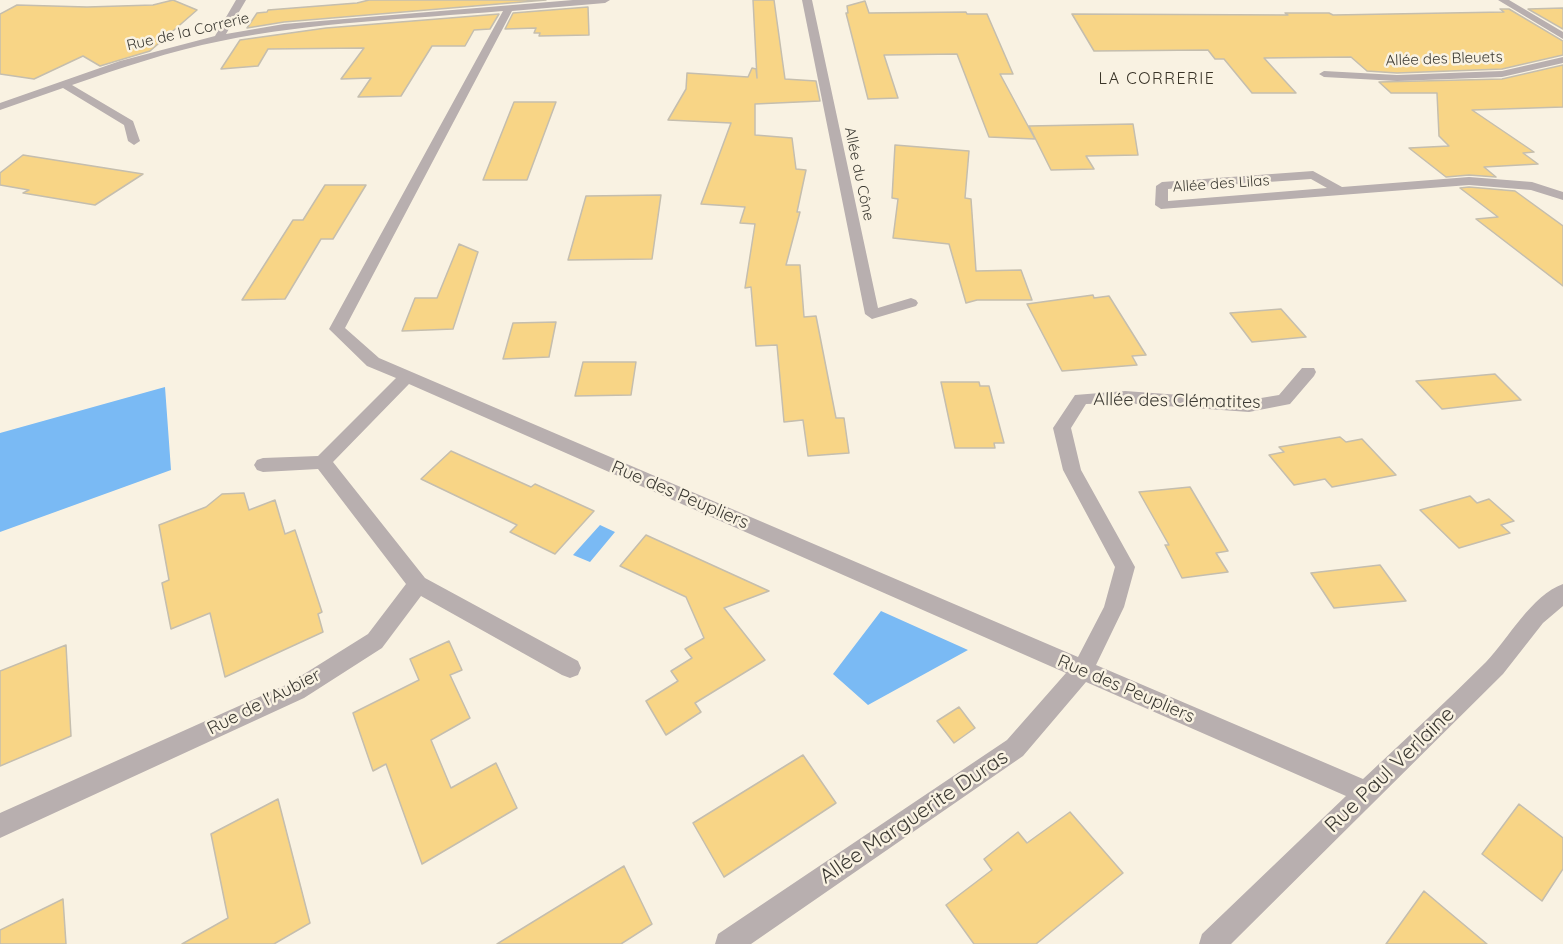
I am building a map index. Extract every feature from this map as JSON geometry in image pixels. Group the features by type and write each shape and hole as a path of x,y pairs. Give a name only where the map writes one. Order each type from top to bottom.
{"street":[{"path":"219,38 241,0"},
{"name":"Rue de la Correrie","path":"0,107 124,63 219,38 284,27 605,0"},
{"name":"Allée du Cône","path":"807,0 872,314 911,303"},
{"path":"1503,0 1563,36"},
{"name":"Rue des Peupliers","path":"509,8 337,329 373,362 1367,793"},
{"name":"Allée des Bleuets","path":"1324,74 1397,78 1502,74 1563,60"},
{"path":"63,84 129,123 134,141"},
{"name":"Allée des Lilas","path":"1340,191 1313,175 1174,185 1162,186 1161,205 1469,182 1532,186 1563,196"},
{"name":"Allée des Clématites","path":"1083,670 1114,607 1125,567 1072,470 1062,428 1081,399 1125,397 1249,406 1284,400 1308,372"},
{"path":"263,465 323,462 407,377"},
{"path":"323,462 418,584 570,668"},
{"name":"Rue de l'Aubier","path":"0,826 296,690 375,641 418,584"},
{"name":"Rue Paul Verlaine","path":"1212,944 1495,667 1536,617 1563,593"},
{"name":"Allée Marguerite Duras","path":"728,944 1016,748 1083,670"}],"water":[{"path":"165,387 171,470 0,532 0,433"},
{"path":"600,525 615,532 590,562 573,555"},
{"path":"881,611 968,650 868,705 833,674"}],"building":[{"path":"173,0 197,10 150,51 100,66 83,56 34,79 0,74 0,14 17,5 87,7 153,5"},
{"path":"369,0 546,0 284,22 247,28 257,13 268,10 357,3"},
{"path":"753,0 774,0 785,79 816,81 820,101 755,104 755,135 792,138 796,169 806,170 797,212 800,212 786,265 800,265 804,317 816,316 836,418 844,418 849,453 808,456 803,420 784,422 777,345 756,346 751,287 745,288 755,224 740,223 745,207 701,204 731,123 668,120 686,89 687,73 748,77 752,68 756,69 757,78"},
{"path":"865,1 869,13 966,12 967,14 987,14 1013,74 1000,74 1035,139 989,137 957,54 884,55 898,98 868,99 846,13 848,13 847,6"},
{"path":"588,7 589,35 539,36 540,33 534,33 536,28 505,29 513,13"},
{"path":"1563,8 1563,29 1528,9"},
{"path":"1500,9 1509,9 1563,41 1563,55 1502,69 1397,73 1367,71 1351,57 1264,58 1296,93 1252,93 1224,59 1215,59 1208,50 1094,51 1072,14 1288,15 1285,13 1329,13 1333,15 1504,12"},
{"path":"499,14 490,29 474,30 465,46 432,46 401,96 358,97 371,78 341,79 364,48 268,49 258,66 221,69 240,40 326,28"},
{"path":"1563,65 1563,107 1472,110 1534,152 1523,153 1538,164 1484,167 1496,177 1469,175 1446,177 1409,148 1449,146 1439,136 1437,93 1391,93 1379,82 1502,79"},
{"path":"514,102 556,102 527,180 483,180"},
{"path":"1133,124 1138,155 1086,156 1094,169 1051,170 1029,126"},
{"path":"895,145 969,151 965,198 971,199 976,271 1021,270 1032,300 977,300 966,303 949,244 893,238 898,199 892,198"},
{"path":"23,155 143,174 95,205 23,193 29,190 0,185 0,173"},
{"path":"325,185 366,185 333,239 321,239 285,299 242,300 293,220 303,220"},
{"path":"1460,188 1515,191 1563,226 1563,286 1476,219 1498,217"},
{"path":"661,195 652,259 568,260 586,196"},
{"path":"459,244 478,252 453,329 402,331 415,298 437,298"},
{"path":"1093,295 1094,298 1109,296 1146,355 1132,356 1137,365 1062,371 1027,304"},
{"path":"1281,309 1306,337 1252,342 1230,313"},
{"path":"556,322 549,357 503,359 513,323"},
{"path":"583,362 636,362 631,395 575,396"},
{"path":"1495,374 1521,400 1442,409 1416,381"},
{"path":"941,382 979,382 980,386 989,386 1004,443 994,443 995,448 955,448"},
{"path":"1340,437 1346,442 1362,439 1396,475 1332,487 1325,479 1294,485 1269,455 1284,452 1279,447"},
{"path":"451,451 531,487 535,484 594,511 555,554 510,532 517,525 421,479"},
{"path":"1190,487 1228,551 1216,553 1228,572 1182,578 1165,545 1169,545 1139,492"},
{"path":"244,493 249,510 275,500 285,534 295,530 322,612 318,614 323,632 225,677 210,613 171,629 162,583 169,580 159,525 206,507 222,494"},
{"path":"1470,496 1477,503 1489,499 1514,521 1501,525 1510,533 1459,548 1420,510"},
{"path":"646,535 769,591 724,608 765,660 695,703 701,712 666,735 646,701 678,681 671,671 692,658 685,649 704,638 686,597 620,566"},
{"path":"1380,565 1406,601 1334,608 1311,573"},
{"path":"449,641 462,670 450,675 470,718 431,740 451,788 496,763 517,808 422,864 386,764 373,771 353,713 419,680 410,659"},
{"path":"66,645 71,736 0,766 0,671"},
{"path":"959,707 975,728 954,743 937,721"},
{"path":"803,755 836,803 724,877 693,823"},
{"path":"278,799 310,923 274,944 182,944 228,918 211,834"},
{"path":"1519,804 1563,838 1563,869 1542,901 1482,854"},
{"path":"1070,812 1123,873 1036,944 974,944 946,905 992,870 984,859 1018,832 1027,843"},
{"path":"624,866 652,924 621,944 497,944"},
{"path":"1424,891 1444,908 1487,944 1386,944"},
{"path":"63,899 66,944 0,944 0,930"}],"district":[{"name":"LA CORRERIE","path":"1157,79"}]}
